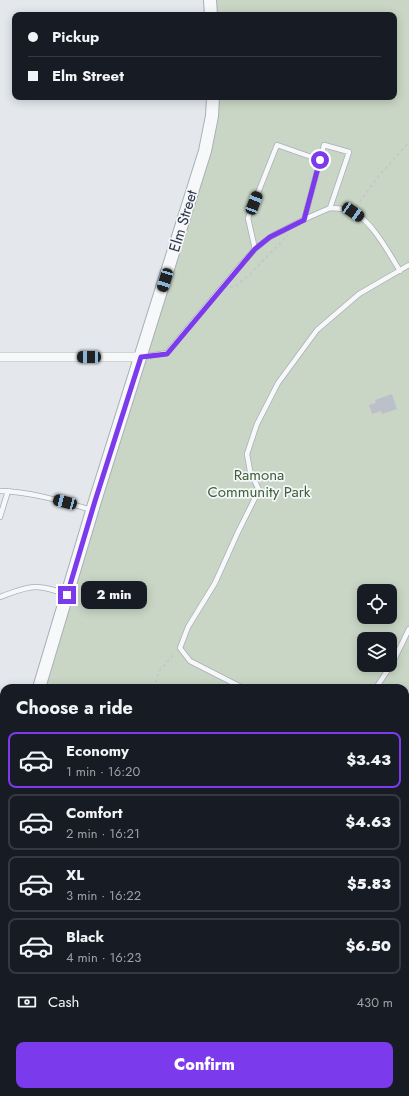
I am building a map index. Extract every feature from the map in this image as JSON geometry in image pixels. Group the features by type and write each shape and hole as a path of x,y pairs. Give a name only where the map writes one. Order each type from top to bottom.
{"street":[{"path":"210,0 211,12"},
{"name":"Elm Street","path":"40,684 92,510 205,151 212,116 213,100"},
{"path":"0,357 141,357"}],"lane":[{"path":"255,249 248,218 277,145 320,160"},
{"path":"304,220 324,145 349,152 330,208"},
{"path":"141,357 167,354 255,249 270,237 330,208 350,210 367,222 386,247 400,271"},
{"path":"235,684 190,661 180,648 188,627 215,583 259,490 250,471 247,454 257,424 278,383 317,330 358,294 409,265"},
{"path":"0,491 24,493 92,510"},
{"path":"0,517 8,491"},
{"path":"0,596 36,587 47,588 67,595"},
{"path":"379,684 393,662 409,629"}],"path":[{"path":"353,212 378,177 409,142"},
{"path":"222,288 235,287 250,274 298,223"},
{"path":"155,684 160,670 180,648"}],"green space":[{"name":"Ramona Community Park","path":"210,0 409,0 409,684 40,684 206,149 213,100 397,100 397,12 211,12"}],"building":[{"path":"392,394 397,409 382,414 381,411 372,414 369,405 376,403 375,400"}],"route":[{"path":"67,595 141,357 167,354 255,249 270,237 304,220 320,160"}]}
